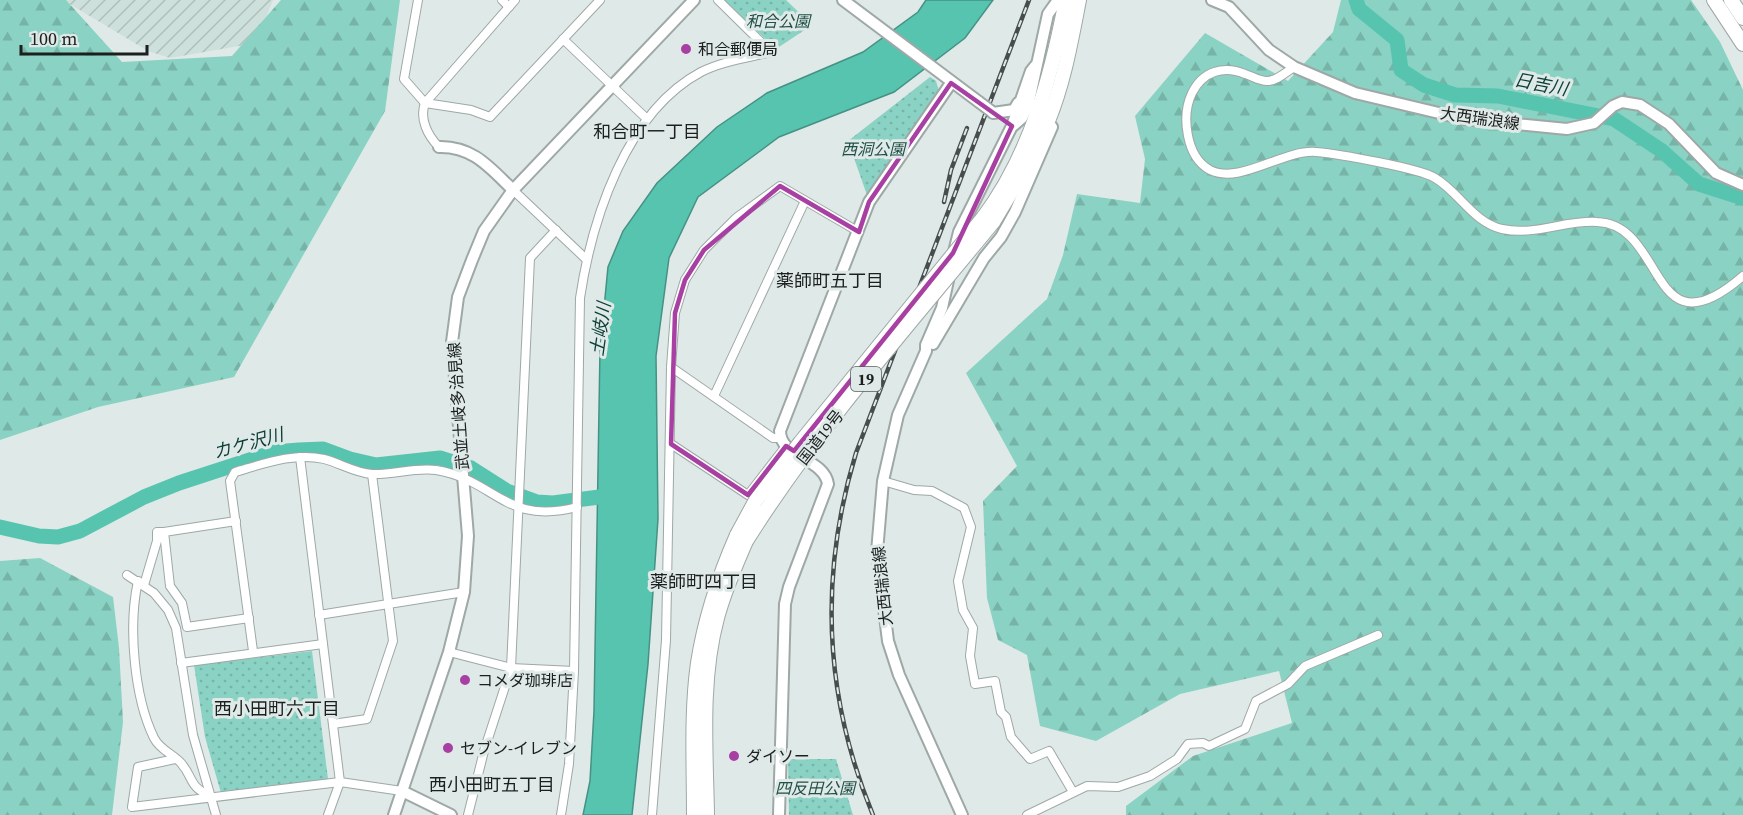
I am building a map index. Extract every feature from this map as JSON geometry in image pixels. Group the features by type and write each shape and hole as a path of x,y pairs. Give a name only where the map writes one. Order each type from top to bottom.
{"highway":[{"name":"国道19号","path":"988,220 1036,119 1050,74 1066,0"},
{"name":"国道19号","path":"694,815 694,713 698,663 709,610 742,538 988,220 1038,143 1062,80 1079,0"},
{"path":"1714,0 1743,44"},
{"path":"1731,0 1743,18"},
{"name":"国道19号","path":"707,815 706,713 710,655 717,620 742,538"}],"main road":[{"name":"武並土岐多治見線","path":"394,815 449,652 464,592 468,536 452,342 458,297 484,231 513,190 694,0"},
{"path":"843,0 992,112 994,117 1012,126"},
{"path":"1012,126 1023,118 1028,106 1048,14 1058,0"},
{"name":"大西瑞浪線","path":"1212,0 1229,7 1269,50 1294,67 1355,93 1464,119 1567,129 1594,123 1612,106 1631,102 1650,110 1670,124 1716,173 1743,185"},
{"path":"926,351 926,345 942,308 959,232 1012,126 1031,70 1035,66"},
{"path":"926,351 931,347 984,258 1001,237 1034,173 1051,130 1060,98 1062,80"},
{"path":"780,815 785,604 789,587 828,484 823,471 783,442 780,431 869,202 951,83"},
{"path":"992,112 1014,110 1022,98"},
{"path":"439,147 453,147 477,156 513,190"},
{"path":"954,249 958,254 978,262 984,258"},
{"name":"大西瑞浪線","path":"926,351 900,404 883,482 877,552 888,641 899,675 962,815"},
{"path":"402,791 451,815"}],"street":[{"path":"418,0 404,79 425,103 471,110 490,117 600,0"},
{"path":"502,0 509,7"},
{"path":"439,147 426,128 422,111 425,103 515,0"},
{"path":"561,815 569,764 574,671 580,298 586,259 608,194 647,119 672,92 701,72 726,62 771,52 718,0"},
{"path":"563,39 647,119"},
{"path":"1294,67 1281,76 1266,81 1232,69 1205,76 1192,92 1188,104 1188,136 1199,161 1207,168 1223,174 1315,152 1430,174 1484,221 1503,230 1524,232 1585,222 1609,224 1631,238 1645,252 1659,282 1668,292 1692,302 1718,296 1743,276"},
{"path":"652,815 666,640 671,367 675,313 686,280 704,250 736,218 780,186 859,232"},
{"path":"513,190 586,259"},
{"path":"714,396 804,202"},
{"path":"468,815 484,751 511,668 530,258 556,230"},
{"path":"671,367 773,438 783,442 748,495 671,444"},
{"path":"253,651 230,481 235,472 278,459 300,457 323,459 372,474 435,470 463,478 518,508 554,513 577,507"},
{"path":"300,457 340,782 328,815"},
{"path":"333,724 367,718 393,641 372,474"},
{"path":"883,482 914,490 932,491 964,508 971,527 958,581 963,610 973,628 970,656 975,684 995,681 1000,712 1006,717 1011,737 1030,759 1049,751 1072,792"},
{"path":"211,796 195,789 183,765 154,738 141,705 134,599 158,541 157,532 236,521"},
{"path":"164,532 170,586 182,603 188,627 249,618"},
{"path":"127,575 141,583 168,610 176,628 193,735 216,815"},
{"path":"319,615 390,606 464,592"},
{"path":"1027,815 1087,786 1128,785 1177,759 1188,744 1203,743 1209,746 1237,734 1249,724 1256,701 1288,684 1301,669 1378,634"},
{"path":"181,663 253,651 323,644"},
{"path":"449,652 511,668 574,671"},
{"path":"175,759 138,768 132,807 340,782 402,791"}],"highlighted area":[{"path":"951,83 1012,126 953,253 794,451 786,446 748,495 671,444 675,313 685,280 704,250 780,186 859,232 869,202"}],"shaded area":[{"path":"63,0 273,0 256,43 170,58 148,51"},
{"path":"926,0 993,0 965,38 894,92 779,137 698,197 669,258 656,356 658,519 648,664 632,815 583,815 590,781 594,711 600,349 608,267 623,231 657,183 717,127 767,93 863,52 918,12"}],"green space":[{"path":"0,0 66,0 122,62 232,56 281,0 400,0 385,111 234,377 98,407 0,440"},
{"name":"和合公園","path":"724,0 786,0 812,25 776,49"},
{"path":"1341,0 1691,0 1720,42 1743,90 1743,815 1126,815 1126,806 1193,756 1292,723 1279,671 1180,694 1096,741 1040,726 1027,655 998,640 987,598 983,501 1017,466 966,373 1047,299 1063,255 1077,194 1140,203 1145,159 1135,116 1205,33 1288,81 1333,32"},
{"name":"西洞公園","path":"930,77 936,81 939,91 867,195 848,141"},
{"path":"40,558 113,597 119,648 123,722 112,815 0,815 0,561"},
{"path":"312,651 328,779 221,793 205,737 194,665"},
{"name":"四反田公園","path":"788,759 836,759 853,815 789,815"}],"waterway":[{"name":"日吉川","path":"1356,0 1359,9 1397,40 1401,70 1424,85 1455,95 1498,96 1614,119 1662,151 1699,184 1743,198"},
{"name":"カケ沢川","path":"0,527 39,536 58,537 80,531 144,497 179,483 274,452 299,450 323,449 376,465 440,458 471,468 507,491 537,502 553,503 615,495"}],"railway":[{"path":"873,815 844,726 836,681 832,636 832,590 836,544 844,499 856,453 1029,0"},
{"path":"944,202 951,170 967,128"}],"place":[{"name":"和合郵便局","path":"686,49"},
{"name":"コメダ珈琲店","path":"465,680"},
{"name":"セブン-イレブン","path":"448,748"},
{"name":"ダイソー","path":"734,756"}],"district":[{"name":"和合町一丁目","path":"647,131"},
{"name":"薬師町五丁目","path":"830,280"},
{"name":"薬師町四丁目","path":"704,581"},
{"name":"西小田町六丁目","path":"277,708"},
{"name":"西小田町五丁目","path":"492,784"}],"water label":[{"name":"土岐川","path":"600,329"}]}
